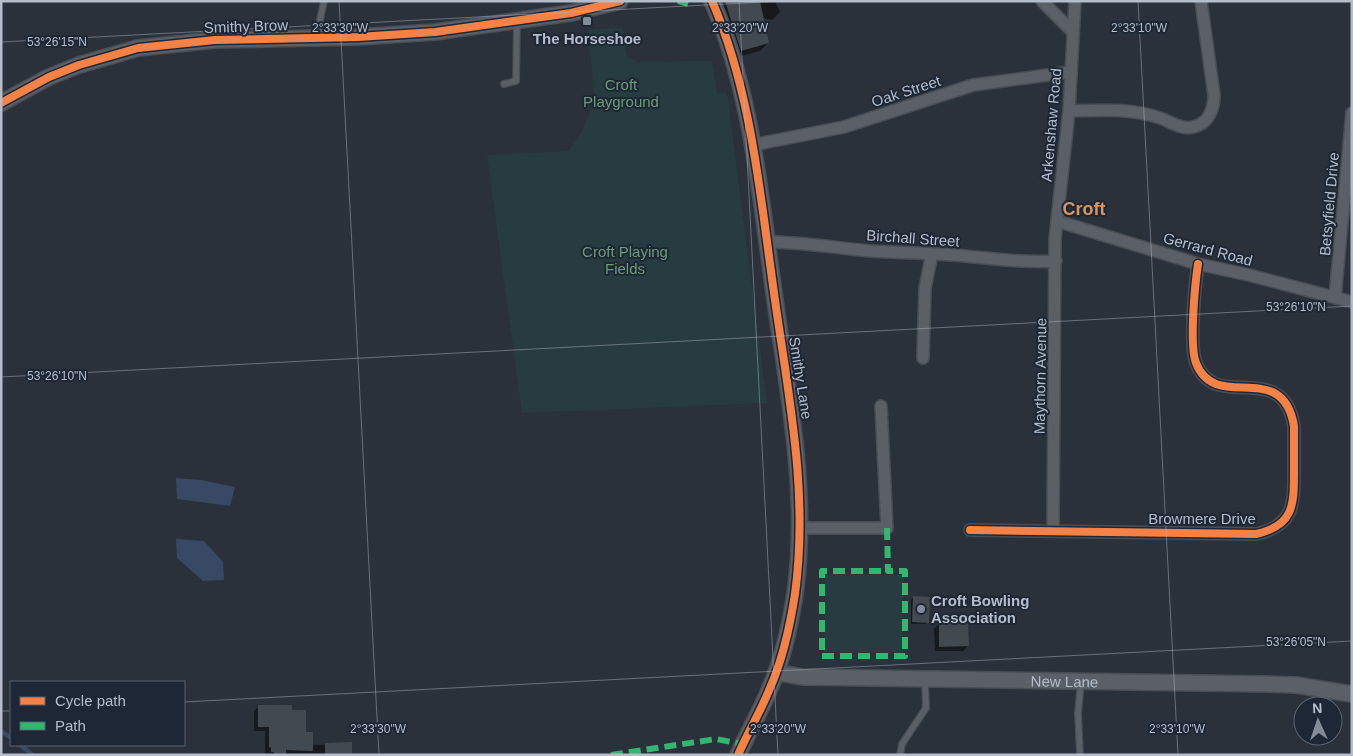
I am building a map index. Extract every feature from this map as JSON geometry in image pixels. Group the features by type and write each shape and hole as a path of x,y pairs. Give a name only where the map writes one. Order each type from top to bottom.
{"street":[{"name":"Smithy Brow","path":"1,103 49,77 79,65 138,48 215,40 406,35 570,13 620,1"},
{"name":"Smithy Lane","path":"712,1 736,66 752,145 768,242 794,430 800,497 800,528 790,622 770,690 742,751"},
{"path":"1042,1 1072,31"},
{"name":"Arkenshaw Road","path":"1057,221 1069,111 1075,1"},
{"path":"1069,111 1111,109 1137,112 1188,128 1199,125 1205,120 1212,109 1214,94 1201,1"},
{"name":"Oak Street","path":"752,145 844,127 973,85 1070,72"},
{"name":"Betsyfield Drive","path":"1335,298 1352,113"},
{"name":"Maythorn Avenue","path":"1053,531 1057,221"},
{"name":"Gerrard Road","path":"1057,221 1198,264 1249,275 1352,302"},
{"name":"Birchall Street","path":"768,242 792,242 870,251 1006,260 1056,261"},
{"path":"923,358 925,288 932,254"},
{"name":"Browmere Drive","path":"970,530 1256,534 1268,531 1285,520 1290,511 1294,494 1294,426 1289,407 1284,400 1269,390 1226,387 1216,384 1200,371 1193,353 1195,286 1198,264"},
{"path":"910,327 923,327"},
{"path":"800,528 887,528 881,406"},
{"name":"New Lane","path":"776,672 802,677 1081,680 1296,685 1352,694"}],"lane":[{"path":"320,37 320,20 324,1"},
{"path":"504,84 516,81 517,21"},
{"path":"900,755 902,744 926,708 925,678"},
{"path":"1080,755 1078,713 1081,680"}],"green space":[{"name":"Croft Playing Fields","path":"622,27 627,56 637,62 712,61 717,93 727,92 767,403 522,413 487,155 569,151 583,129 595,100 588,30"},
{"path":"825,574 904,575 903,653 824,652"}],"water":[{"path":"176,478 201,480 235,487 230,506 177,499"},
{"path":"176,539 204,541 223,562 224,580 203,581 177,558"}],"building":[{"path":"725,1 760,1 769,43 741,51"},
{"name":"Croft Bowling Association","path":"913,596 930,597 929,623 912,622"},
{"path":"939,623 968,623 969,646 939,647"},
{"path":"258,705 292,705 292,710 306,710 306,732 313,732 313,751 286,750 286,755 274,755 274,752 271,752 271,747 269,748 269,727 258,727"},
{"path":"352,742 352,755 325,755 325,743"}],"waterway":[{"path":"1,731 10,737"},
{"path":"21,746 33,755"}],"marked path":[{"path":"678,1 688,4"},
{"path":"887,528 888,571 905,571 905,656 822,656 822,571 888,571"},
{"path":"611,755 716,739 742,744"}],"cycle path":[{"path":"1,103 49,77 79,65 138,48 215,40 358,37 435,32 571,13 620,1"},
{"path":"712,1 726,36 737,72 753,145 795,443 800,518 795,594 786,642 775,677 738,755"},
{"path":"970,530 1256,534 1278,526 1284,520 1292,505 1294,426 1287,406 1276,394 1263,389 1218,385 1205,378 1196,363 1193,329 1198,264"}],"place":[{"name":"The Horseshoe","path":"587,21"},
{"name":"Croft Bowling Association","path":"921,609"}],"district":[{"name":"Croft","path":"1084,209"}],"park label":[{"name":"Croft Playground","path":"621,92"}]}
